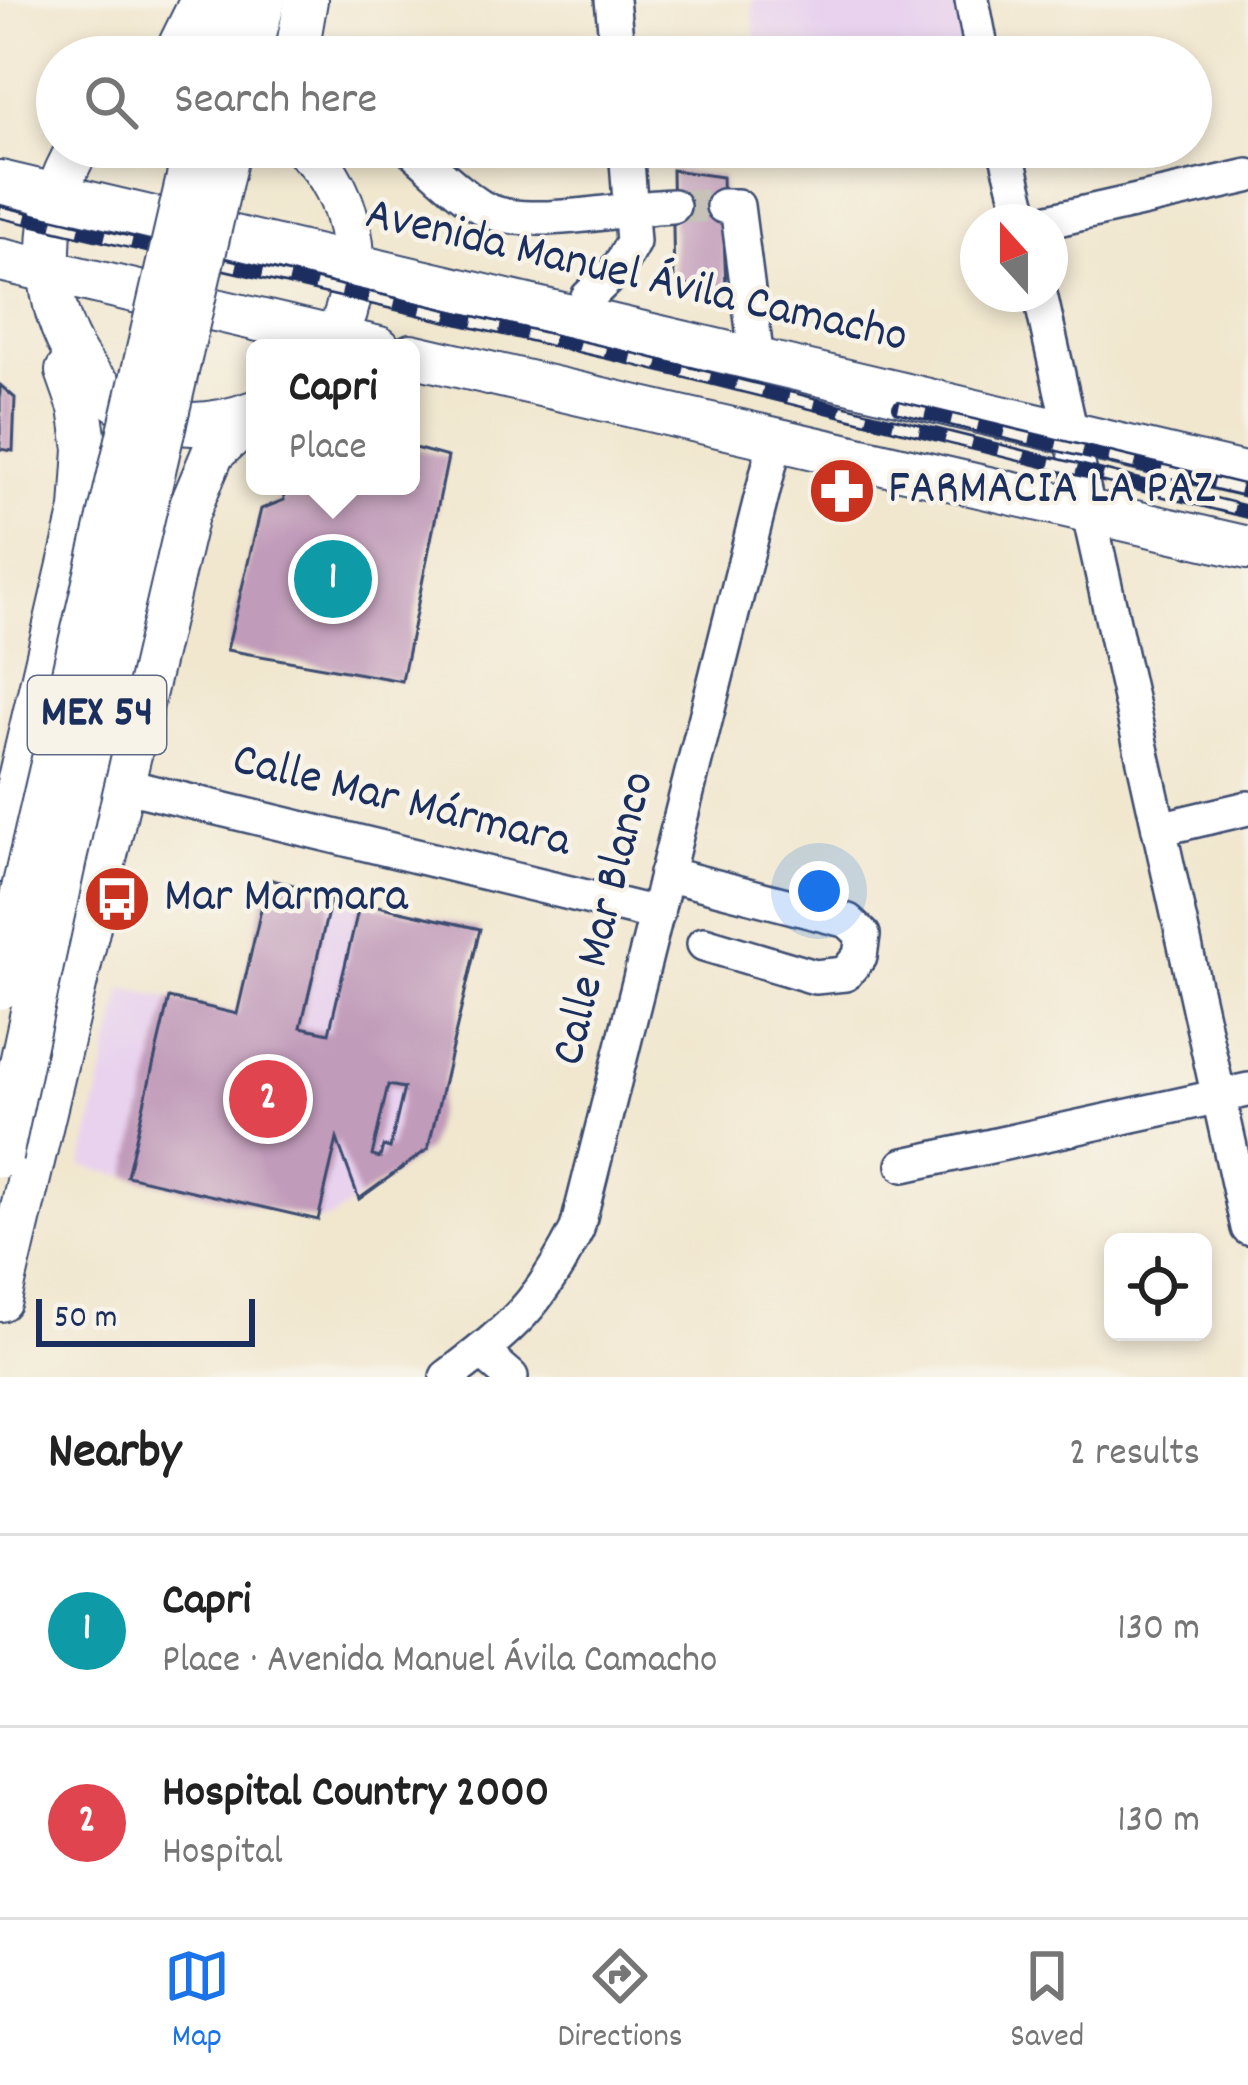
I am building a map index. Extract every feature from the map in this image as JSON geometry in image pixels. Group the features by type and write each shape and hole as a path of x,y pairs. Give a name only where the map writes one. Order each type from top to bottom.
{"main road":[{"path":"201,36 231,0"},
{"path":"255,36 264,0"},
{"path":"300,36 306,0"},
{"path":"13,262 44,192 63,168"},
{"name":"MEX 54","path":"0,988 190,168"},
{"name":"MEX 54","path":"0,1159 224,168"},
{"path":"321,168 334,185 348,223 353,263 349,302 334,339"},
{"name":"Avenida Manuel Ávila Camacho","path":"0,182 1248,475"},
{"path":"13,262 316,339"},
{"path":"13,262 45,340 67,371 99,399 138,418 181,426 225,423 246,416"},
{"path":"420,357 1248,548"},
{"path":"0,861 11,758 82,509 86,449 80,408 67,371"},
{"path":"0,1300 187,515 213,453 246,422"},
{"path":"70,561 92,526 119,518 133,520 156,532 164,543 170,554 170,580"}],"street":[{"path":"613,0 616,36"},
{"path":"972,0 978,36"},
{"path":"435,168 483,209 522,220 673,206"},
{"path":"579,316 594,289 619,267 631,248 628,168"},
{"path":"1010,168 1019,204"},
{"path":"1068,217 1248,176"},
{"path":"723,206 737,206 757,360"},
{"path":"1044,312 1159,829 1233,1093 1248,1228"},
{"name":"Calle Mar Blanco","path":"447,1377 511,1328 550,1283 577,1229 776,439"},
{"name":"Calle Mar Mármara","path":"122,785 657,914"},
{"path":"1159,829 1248,808"},
{"path":"666,874 848,921 863,935 860,956 845,974 815,977 704,944"},
{"path":"904,1166 1233,1093"},
{"path":"481,1351 511,1377"}],"shaded area":[{"path":"752,0 961,0 966,36 755,36"},
{"path":"268,879 480,929 428,1149 330,1219 82,1166 123,988 237,1013"}],"building":[{"path":"672,170 722,177 726,291 674,284"},
{"path":"0,385 15,398 13,451 0,449"},
{"path":"420,449 448,457 402,681 227,650 261,509 284,500 284,495 420,495"},
{"path":"268,879 332,894 301,1027 329,1033 360,902 480,929 428,1149 359,1199 337,1139 318,1220 127,1176 169,998 237,1014","holes":["388,1085 404,1088 390,1148 383,1146 380,1158 372,1156"]}],"tunnel":[{"path":"673,206 723,206"}],"railway":[{"path":"0,212 633,359 1248,512"},
{"path":"899,407 1248,491"}],"place":[{"name":"FARMACIA LA PAZ","path":"842,491"},
{"name":"Capri","path":"333,579"},
{"name":"Mar Marmara","path":"117,899"},
{"name":"Hospital Country 2000","path":"268,1099"}]}
